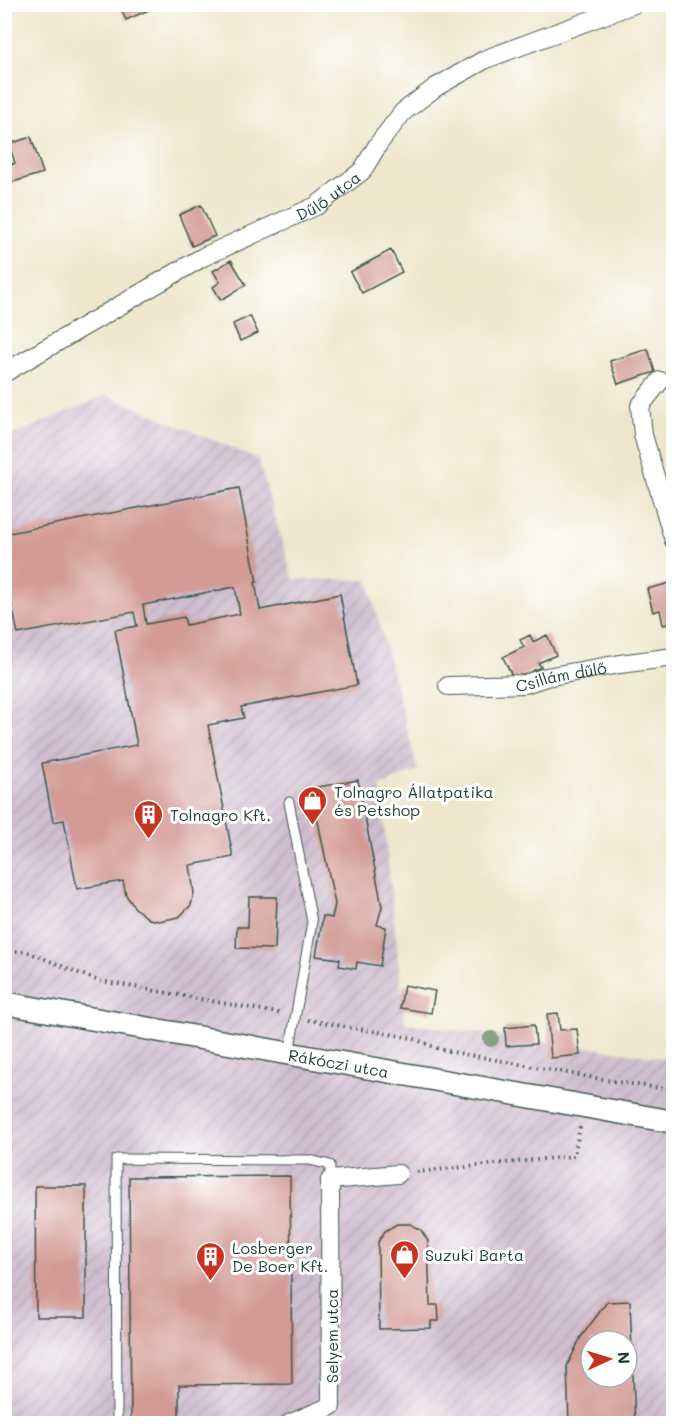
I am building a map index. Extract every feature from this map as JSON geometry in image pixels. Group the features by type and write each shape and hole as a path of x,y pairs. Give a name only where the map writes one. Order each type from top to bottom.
{"street":[{"name":"Dűlő utca","path":"4,373 203,257 316,206 363,171 379,143 403,112 436,87 486,59 634,4"},
{"path":"660,381 640,406 643,435 674,541"},
{"name":"Csillám dűlő","path":"448,686 525,684 546,677 674,657"},
{"name":"Rákóczi utca","path":"4,1003 674,1122"},
{"path":"330,1180 398,1174"},
{"name":"Selyem utca","path":"289,1424 331,1406 330,1180"}],"lane":[{"path":"289,802 312,922 289,1054"},
{"path":"117,1424 116,1159 310,1160 330,1165 330,1180"}],"path":[{"path":"4,950 28,952 96,980 412,1038 442,1050 617,1083 674,1090"},
{"path":"398,1174 574,1156 584,1106"}],"shaded area":[{"path":"106,395 258,459 293,579 368,580 418,770 380,786 405,1023 673,1059 673,1423 5,1423 4,439"}],"building":[{"path":"119,4 152,4 153,8 126,20"},
{"path":"31,137 43,173 13,182 8,166 15,163 9,144"},
{"path":"201,205 215,236 192,246 179,215"},
{"path":"391,250 402,272 362,293 350,272"},
{"path":"231,260 246,285 221,300 213,287 220,282 213,271"},
{"path":"250,316 258,333 240,341 233,324"},
{"path":"648,349 655,372 618,384 610,361"},
{"path":"239,488 260,610 340,594 357,685 241,707 244,718 208,725 233,857 190,865 194,893 191,905 179,917 159,921 149,919 135,908 126,895 123,881 77,889 64,820 53,822 42,763 137,745 115,630 137,626 134,612 18,634 4,567 4,534","holes":["235,587 240,614 186,625 184,617 146,624 143,605"]},
{"path":"674,582 674,623 663,625 660,610 653,612 647,589"},
{"path":"530,635 533,642 547,635 556,655 538,663 541,667 514,680 503,657 524,647 520,640"},
{"path":"358,780 382,907 377,925 386,927 380,966 357,962 356,969 339,966 340,959 316,956 323,916 332,918 335,904 311,788"},
{"path":"249,897 277,897 275,949 236,948 237,927 248,927"},
{"path":"404,985 435,991 431,1013 400,1008"},
{"path":"558,1013 560,1030 577,1029 580,1055 551,1058 547,1014"},
{"path":"534,1025 536,1044 506,1046 505,1028"},
{"name":"Losberger De Boer Kft.","path":"290,1176 292,1384 179,1385 179,1424 131,1424 129,1177"},
{"path":"35,1186 86,1186 86,1317 36,1317"},
{"name":"Suzuki Barta","path":"397,1224 410,1224 421,1230 428,1241 430,1305 438,1305 439,1321 431,1321 431,1328 379,1329 378,1242 385,1231"},
{"path":"630,1301 631,1329 587,1329 607,1302"},
{"path":"579,1341 579,1389 634,1389 635,1424 569,1424 567,1366"}],"place":[{"name":"Tolnagro Állatpatika és Petshop","path":"313,826"},
{"name":"Tolnagro Kft.","path":"149,840"},
{"name":"Suzuki Barta","path":"404,1280"},
{"name":"Losberger De Boer Kft.","path":"211,1282"}]}
